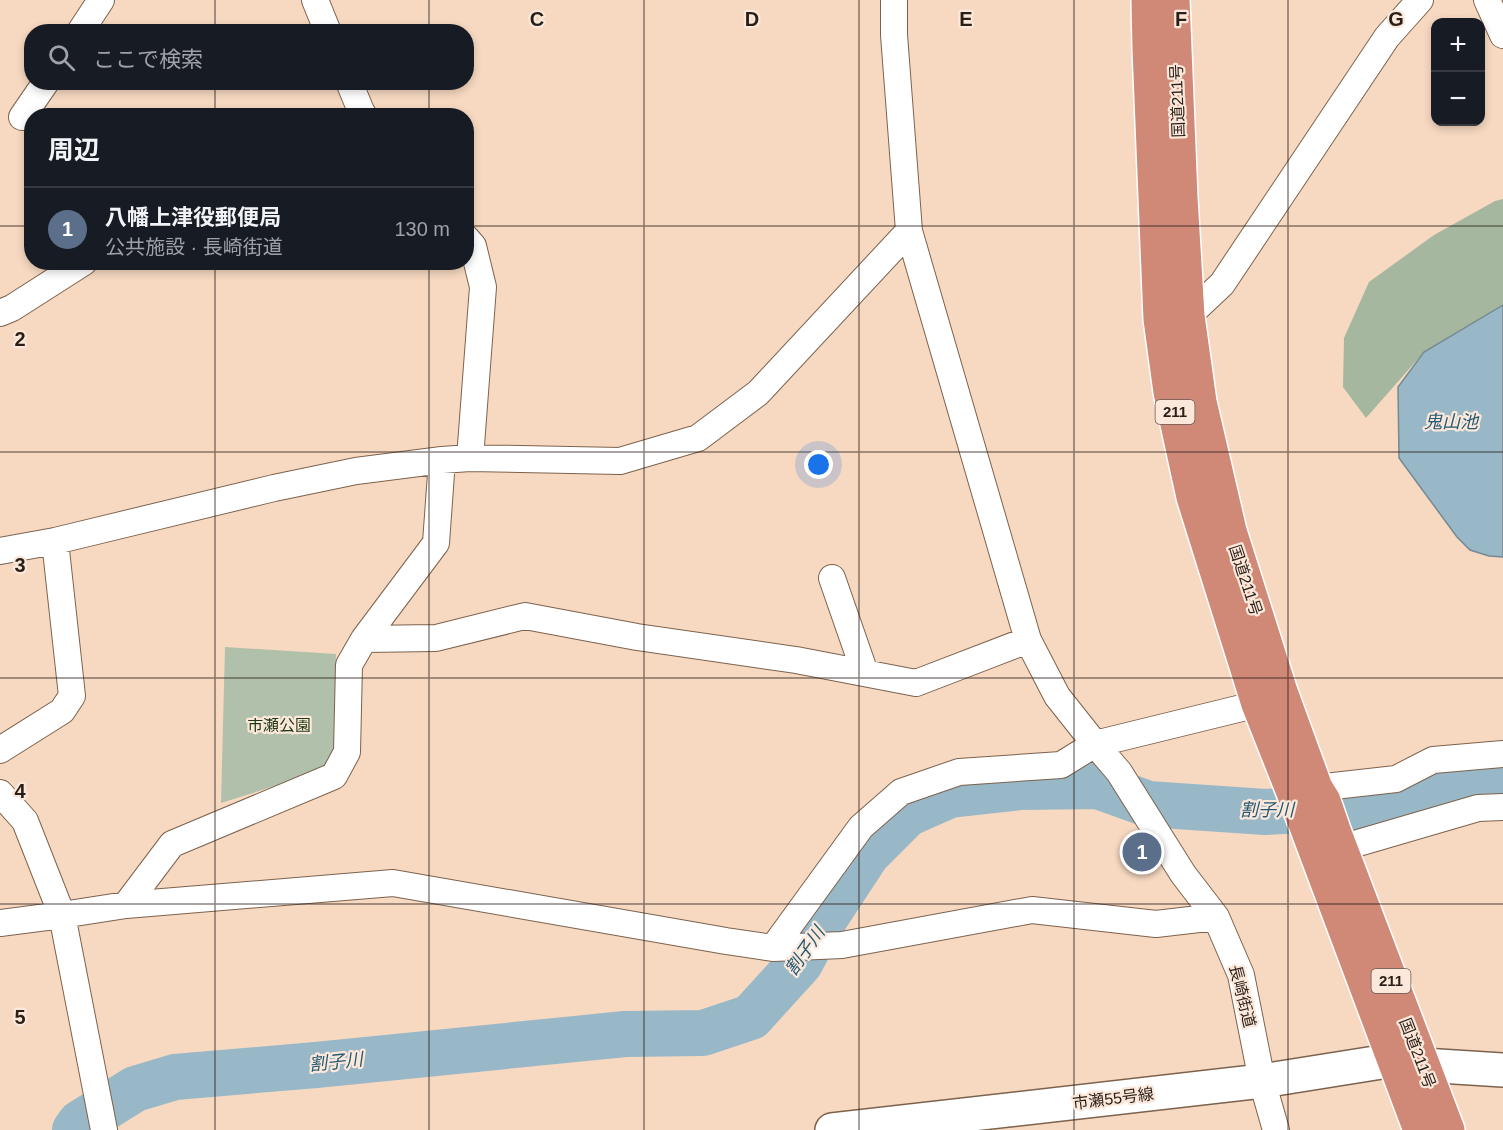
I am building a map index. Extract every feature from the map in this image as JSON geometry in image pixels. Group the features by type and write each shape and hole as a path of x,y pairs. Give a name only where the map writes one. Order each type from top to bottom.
{"highway":[{"name":"国道211号","path":"1148,0 1149,60 1174,318 1200,402 1270,698 1312,798 1325,843 1408,1062 1448,1130"},
{"name":"国道211号","path":"1173,0 1181,198 1174,318"},
{"name":"国道211号","path":"1408,1062 1420,1130"}],"street":[{"path":"85,24 101,0"},
{"path":"315,0 325,24"},
{"name":"長崎街道","path":"894,0 894,35 909,231 1028,640 1057,696 1119,772 1183,874 1215,917 1240,975 1262,1081 1276,1130"},
{"path":"1174,318 1222,284 1387,37 1420,0"},
{"path":"1487,0 1503,35"},
{"path":"28,108 40,90"},
{"path":"352,90 357,108"},
{"path":"0,551 56,541 356,471 470,458 620,461 698,438 758,393 909,231"},
{"path":"470,458 483,287 474,250"},
{"path":"0,313 12,308 71,270"},
{"path":"126,905 172,844 334,776 347,752 349,665 364,639 436,543 442,460"},
{"path":"0,750 62,711 72,696 56,541"},
{"path":"832,578 865,673"},
{"path":"364,639 436,638 525,616 636,637 795,660 916,683 1028,640"},
{"path":"784,948 861,827 901,792 959,772 1061,765 1095,744 1270,698"},
{"path":"1312,798 1396,779 1433,760 1503,754"},
{"path":"0,794 25,821 62,915 104,1129"},
{"path":"1325,843 1478,807 1503,807"},
{"path":"0,923 126,905 393,883 715,939 784,948 842,945 1032,910 1156,924 1215,917"},
{"name":"市瀬55号線","path":"832,1130 1408,1062 1503,1070"}],"green space":[{"path":"1503,199 1503,305 1424,352 1366,418 1343,387 1344,338 1369,282 1434,235 1495,201"},
{"name":"市瀬公園","path":"225,647 336,654 334,752 322,771 221,803"}],"water":[{"name":"鬼山池","path":"1503,305 1503,557 1489,556 1470,550 1457,537 1399,458 1398,387 1424,352"}],"waterway":[{"name":"割子川","path":"75,1130 80,1123 135,1089 175,1077 625,1034 703,1033 751,1017 800,963 821,924 867,854 907,814 950,795 1021,787 1098,786 1148,804 1265,812 1403,803 1462,782 1503,780"}],"place":[{"name":"八幡上津役郵便局","path":"1142,852"}]}
